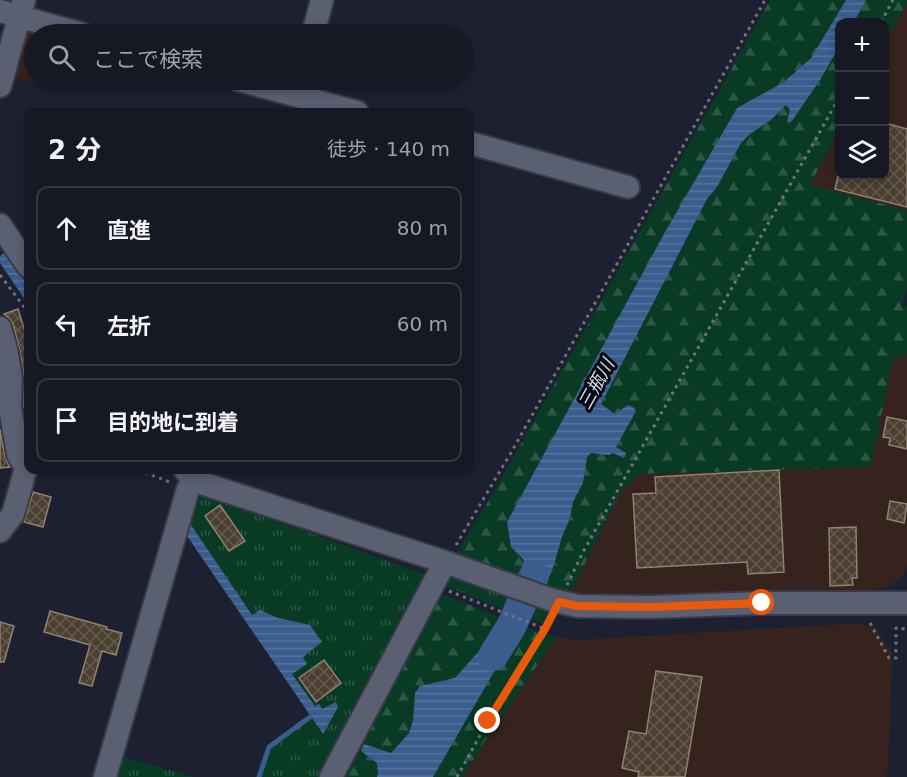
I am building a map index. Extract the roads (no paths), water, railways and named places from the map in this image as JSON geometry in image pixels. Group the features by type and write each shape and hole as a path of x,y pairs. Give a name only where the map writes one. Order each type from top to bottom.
{"street":[{"path":"316,24 322,0"},
{"path":"0,86 15,9 55,24"},
{"path":"275,90 342,108"},
{"path":"474,144 628,187"},
{"path":"0,225 24,260"},
{"path":"0,328 8,353 11,378 10,407 18,454 24,461"},
{"path":"0,531 13,514 24,474"},
{"path":"105,777 191,477 555,601 578,606 907,603"},
{"path":"331,777 445,562"}],"water":[{"path":"846,0 866,0 856,18 835,18"},
{"path":"835,18 835,54 820,80 792,121 789,123 787,121 790,110 786,105 741,143 717,187 707,199 601,404 615,414 628,405 636,411 616,447 626,453 624,458 613,453 609,455 591,453 587,457 583,483 573,502 552,571 543,589 519,580 524,560 511,547 507,522 665,232 737,108 784,82 811,58"},
{"path":"5,252 24,280 24,298 0,263 0,256"},
{"path":"187,519 252,615 260,610 278,618 310,625 322,642 303,657 307,664 292,674 315,706 319,704 322,709 336,702 338,707 323,734 178,523"},
{"path":"509,594 536,604 528,618 504,609"},
{"path":"500,617 525,627 494,672 433,777 377,777 377,763 361,751 364,744 391,753 409,733 413,720 415,693 420,686 455,678 487,642"}],"waterway":[{"name":"三瓶川","path":"493,656 511,627 534,576"},
{"path":"259,777 269,747 310,717"}]}
